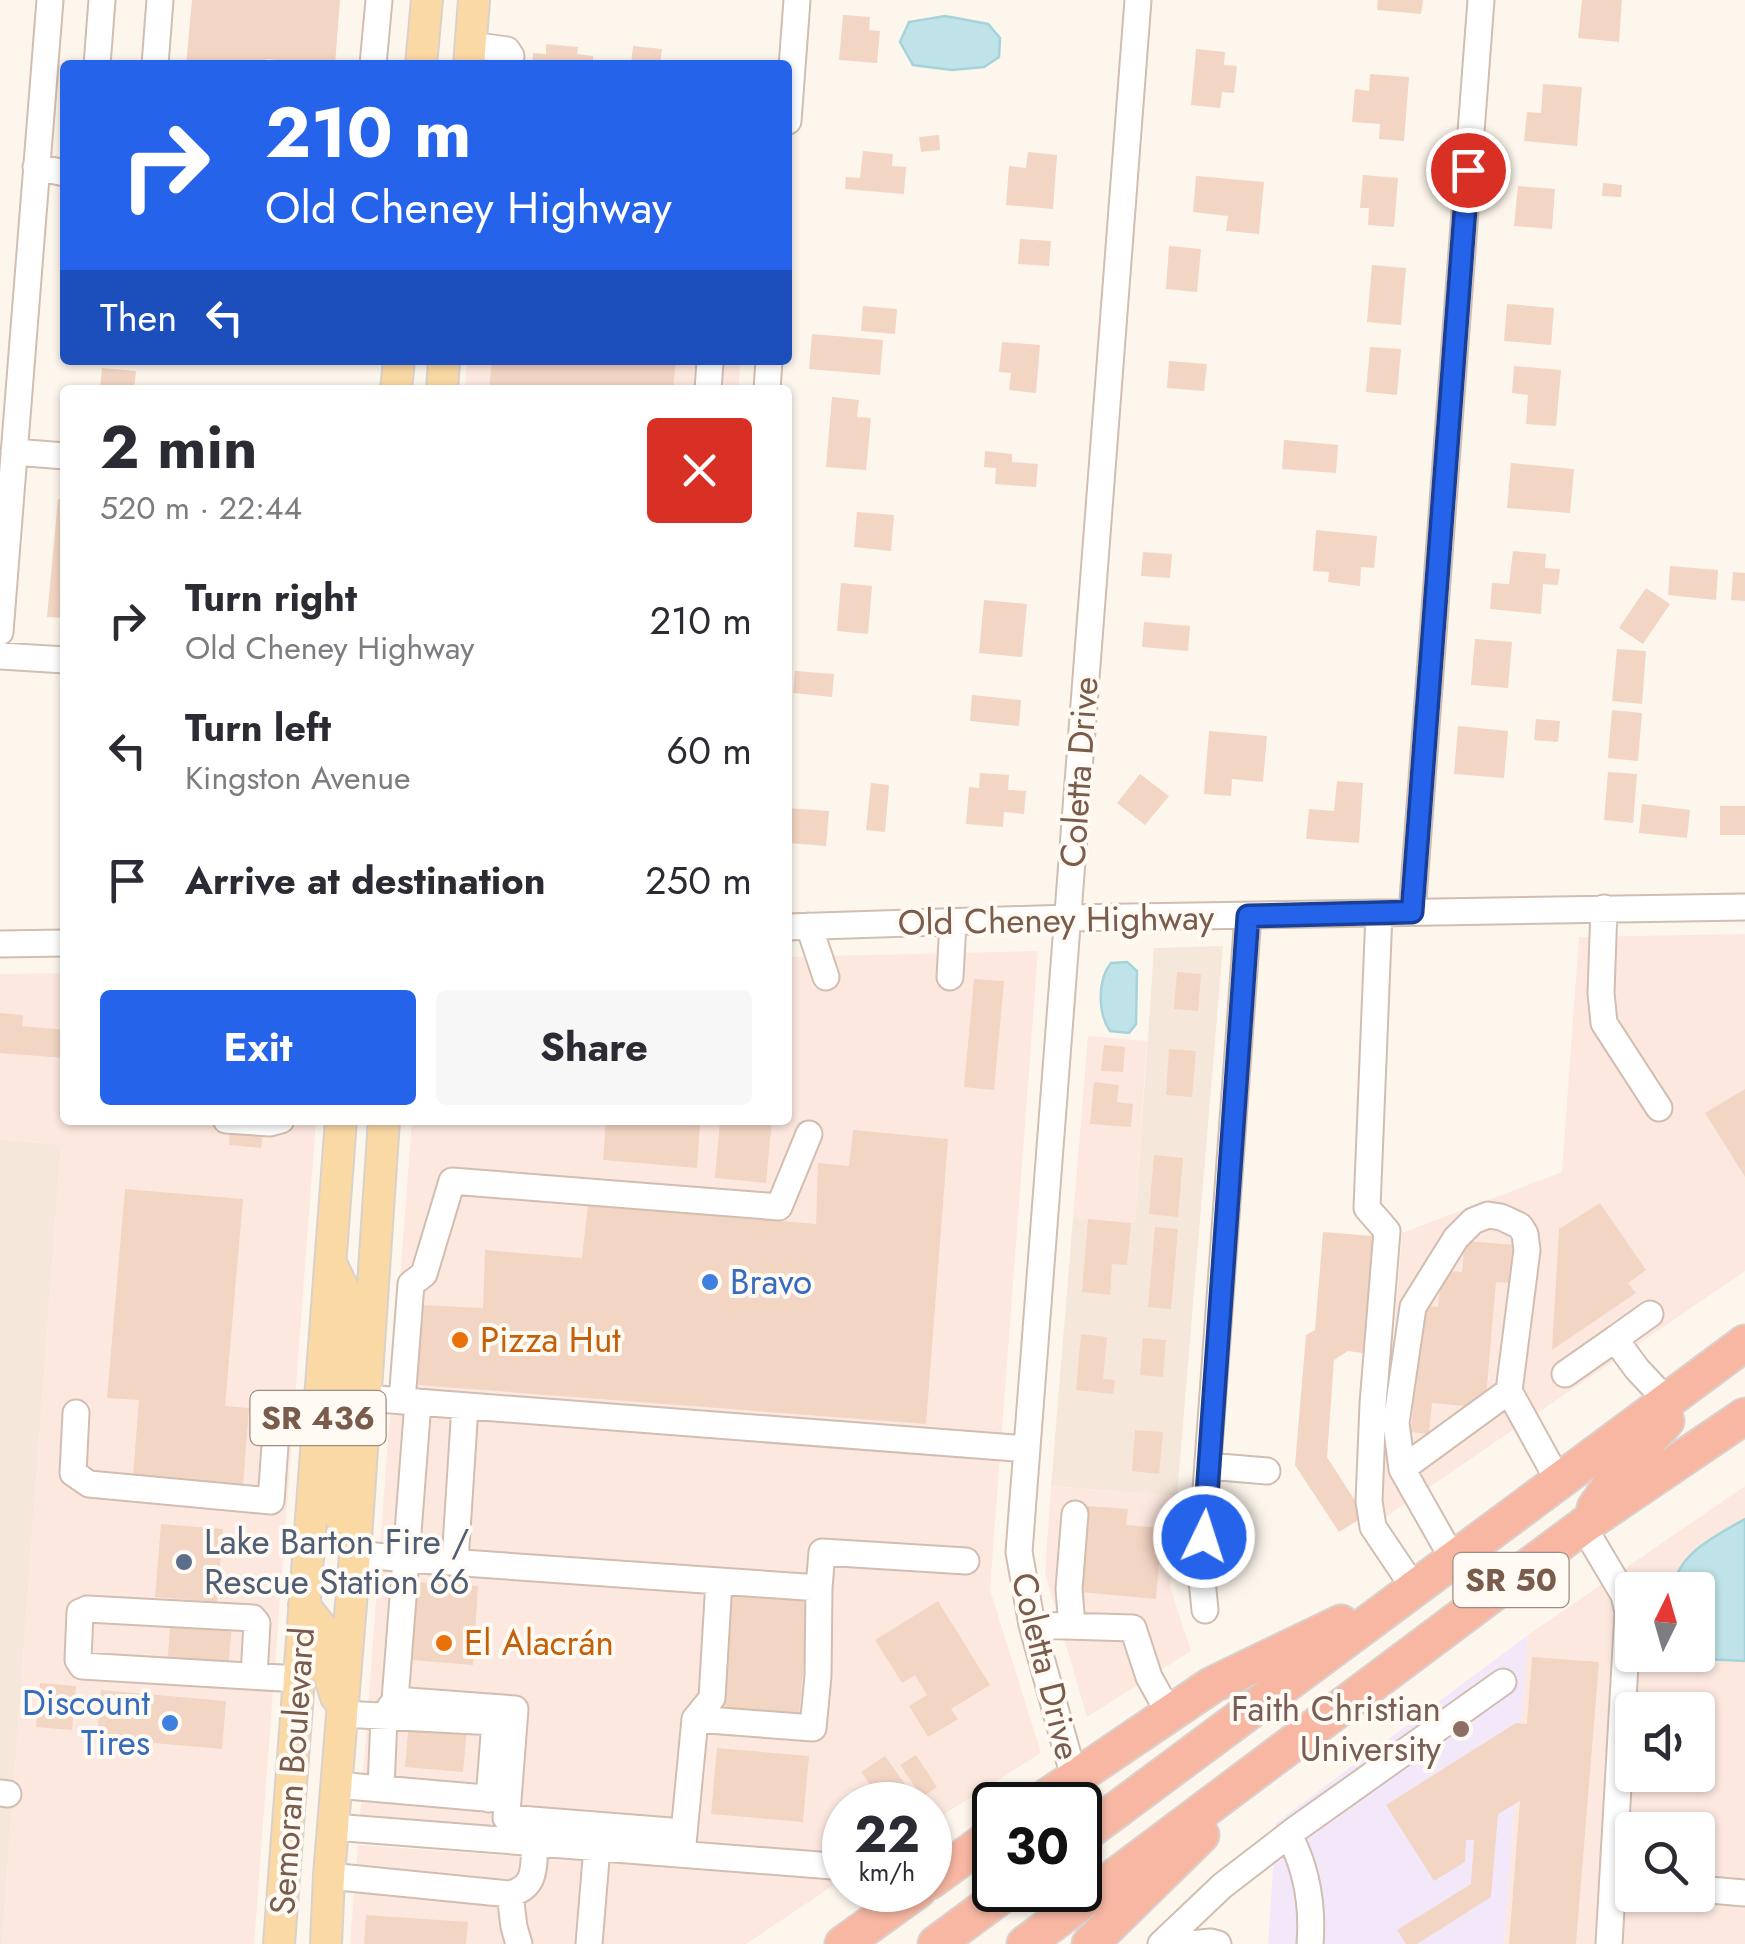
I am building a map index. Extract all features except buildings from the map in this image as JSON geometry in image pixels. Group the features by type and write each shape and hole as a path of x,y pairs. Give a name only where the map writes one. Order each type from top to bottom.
{"highway":[{"name":"SR 50","path":"1102,1821 1735,1351"},
{"path":"1583,1526 1624,1466 1735,1351"},
{"name":"SR 50","path":"1025,1944 1583,1526 1745,1416"},
{"path":"1067,1782 1212,1685 1414,1588"},
{"path":"1090,1944 1283,1753"},
{"path":"842,1944 879,1912"},
{"path":"936,1944 979,1912"}],"main road":[{"path":"422,60 427,0"},
{"path":"470,55 474,0"},
{"name":"Semoran Boulevard","path":"279,1944 341,1125"},
{"name":"Semoran Boulevard","path":"326,1944 384,1125"},
{"path":"330,1260 348,1299 334,1502 355,1554"},
{"path":"304,1605 326,1633 325,1662 342,1714"}],"street":[{"path":"0,632 36,167 52,125 50,0"},
{"path":"97,60 102,0"},
{"path":"155,60 160,0"},
{"path":"373,60 378,0"},
{"path":"792,67 797,0"},
{"name":"Coletta Drive","path":"1074,1777 1032,1626 1019,1552 1138,0"},
{"path":"1412,912 1481,0"},
{"path":"470,55 508,50 511,60"},
{"path":"36,167 60,171"},
{"path":"14,452 60,456"},
{"path":"0,656 60,660"},
{"name":"Old Cheney Highway","path":"798,926 1745,907"},
{"path":"1604,908 1604,1022 1659,1108"},
{"path":"1379,913 1367,1208 1388,1231 1369,1501 1373,1527 1414,1588"},
{"path":"1205,1610 1202,1571 1208,1466 1248,916"},
{"path":"950,977 954,922"},
{"path":"798,926 826,977"},
{"path":"0,944 60,943"},
{"path":"380,1789 406,1559 412,1284 424,1274 452,1181 778,1207 809,1134"},
{"path":"1453,1560 1402,1469 1396,1424 1413,1307 1456,1238 1473,1220 1488,1215 1520,1226 1525,1234 1527,1250 1509,1392 1558,1480"},
{"path":"1565,1374 1650,1314"},
{"path":"1615,1340 1666,1401"},
{"path":"1402,1469 1509,1392"},
{"path":"364,1398 1027,1449"},
{"path":"454,1562 465,1406"},
{"path":"76,1413 73,1473 88,1484 271,1500 275,1445"},
{"path":"1208,1466 1267,1471"},
{"path":"272,1486 312,1489"},
{"path":"1072,1626 1069,1590 1075,1514"},
{"path":"1583,1526 1624,1594 1628,1612 1624,1812"},
{"path":"695,1720 812,1728 818,1676 822,1552 966,1561"},
{"path":"355,1554 819,1588"},
{"path":"682,1843 695,1720 712,1698 719,1581"},
{"path":"254,1676 257,1623 253,1618 87,1609 80,1612 78,1660 82,1666 298,1679"},
{"path":"1032,1626 1134,1628 1150,1677 1169,1713"},
{"path":"1160,1944 1222,1886 1288,1835 1503,1682"},
{"path":"342,1714 389,1708 515,1709 498,1800 506,1818 822,1864"},
{"path":"336,1785 498,1800"},
{"path":"333,1827 597,1847 682,1843"},
{"path":"1288,1835 1303,1866 1308,1890 1310,1944"},
{"path":"328,1876 510,1894 526,1886 533,1876 535,1842"},
{"path":"589,1944 597,1847"},
{"path":"1715,1891 1745,1893"},
{"path":"510,1894 520,1944"},
{"path":"1609,1944 1616,1912"},
{"path":"1190,1944 1218,1944"}],"shaded area":[{"path":"467,365 740,365 738,385 465,385"},
{"path":"1745,934 1745,1271 1380,1521 1402,1233 1562,1172 1579,937"},
{"path":"1223,946 1177,1496 1051,1486 1073,1218 1135,1222 1154,948"},
{"path":"1038,951 990,1590 1041,1753 995,1782 972,1782 972,1797 952,1809 952,1782 822,1782 822,1851 360,1815 412,1125 792,1125 792,957"},
{"path":"60,973 60,1125 316,1125 254,1944 2,1944 61,1145 0,1139 0,974"},
{"path":"1088,1036 1147,1041 1135,1223 1073,1218"},
{"path":"0,1139 61,1145 2,1944 0,1944"},
{"path":"1051,1486 1177,1496 1170,1587 1191,1651 1087,1717 1045,1573"},
{"path":"1745,1486 1745,1944 1504,1944 1528,1635 1615,1575 1615,1672 1715,1672 1715,1572 1620,1572"},
{"name":"Faith Christian University","path":"1528,1635 1504,1944 1268,1944 1276,1823"},
{"path":"358,1845 822,1878 822,1893 746,1944 350,1944"}],"water":[{"path":"945,16 988,24 1000,38 999,57 984,67 952,70 913,65 900,42 909,22"},
{"path":"1127,962 1137,971 1136,1024 1129,1033 1110,1031 1101,1006 1103,978 1111,963"},
{"path":"1745,1519 1745,1661 1715,1660 1715,1572 1679,1572 1690,1556"}],"place":[{"name":"Bravo","path":"710,1282"},
{"name":"Pizza Hut","path":"460,1340"},
{"name":"Lake Barton Fire / Rescue Station 66","path":"184,1562"},
{"name":"El Alacrán","path":"444,1643"},
{"name":"Discount Tires","path":"170,1723"},
{"name":"Faith Christian University","path":"1461,1729"}],"route":[{"path":"1204,1537 1248,916 1412,912 1468,170"}]}
